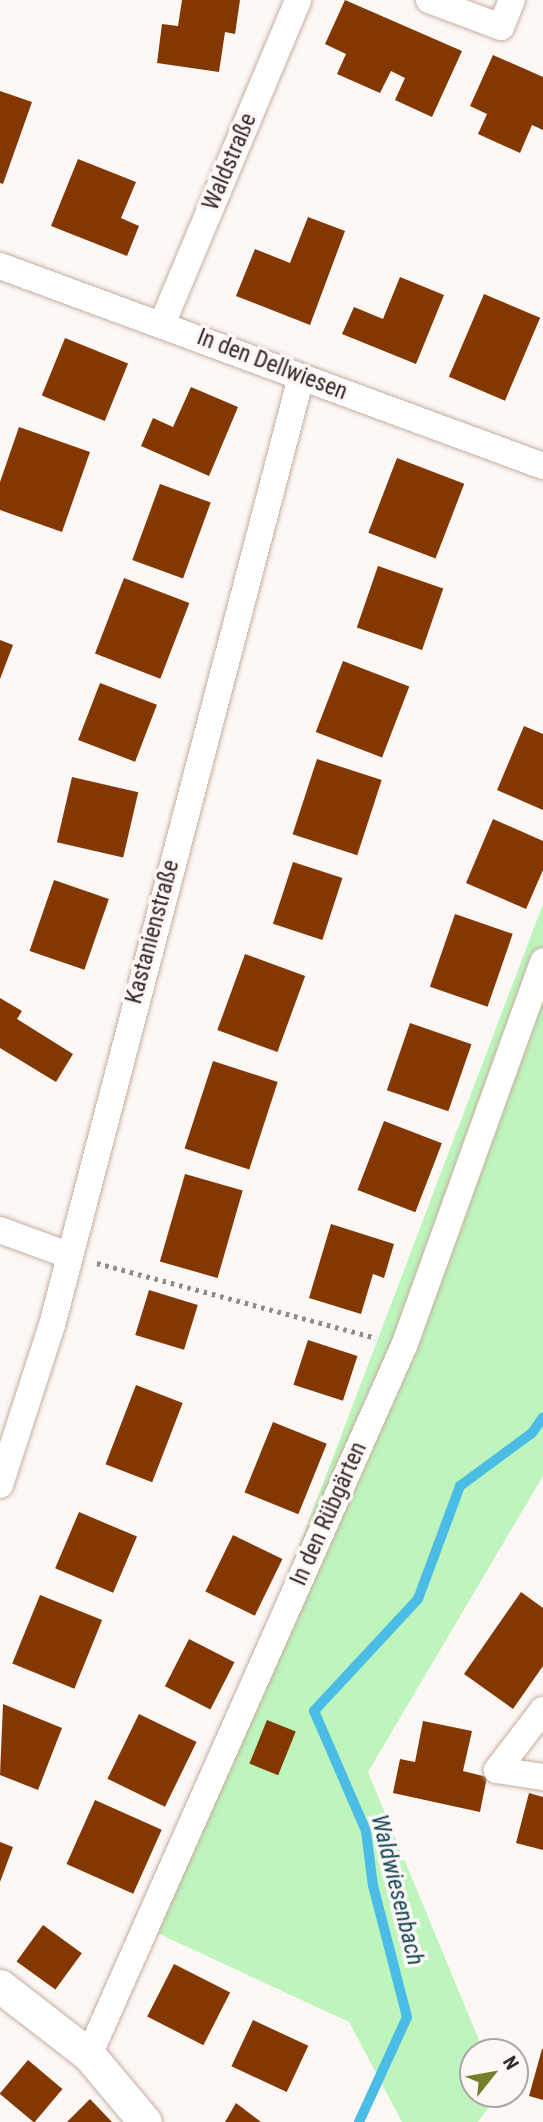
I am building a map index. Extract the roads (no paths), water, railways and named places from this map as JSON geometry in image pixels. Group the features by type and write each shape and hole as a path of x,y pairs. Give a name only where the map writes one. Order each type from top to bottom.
{"street":[{"name":"Waldstraße","path":"162,324 298,0"},
{"path":"429,0 502,27 512,0"},
{"name":"In den Dellwiesen","path":"2,271 162,324 543,466"},
{"name":"Kastanienstraße","path":"0,1486 68,1255 301,377"},
{"name":"In den Rübgärten","path":"89,2056 404,1346 543,961"},
{"path":"0,1230 68,1255"},
{"path":"543,1710 497,1770 543,1777"},
{"path":"0,1986 89,2056 145,2122"}],"waterway":[{"name":"Waldwiesenbach","path":"359,2122 407,2017 373,1886 366,1831 314,1711 418,1599 460,1486 532,1433 543,1417"}]}
